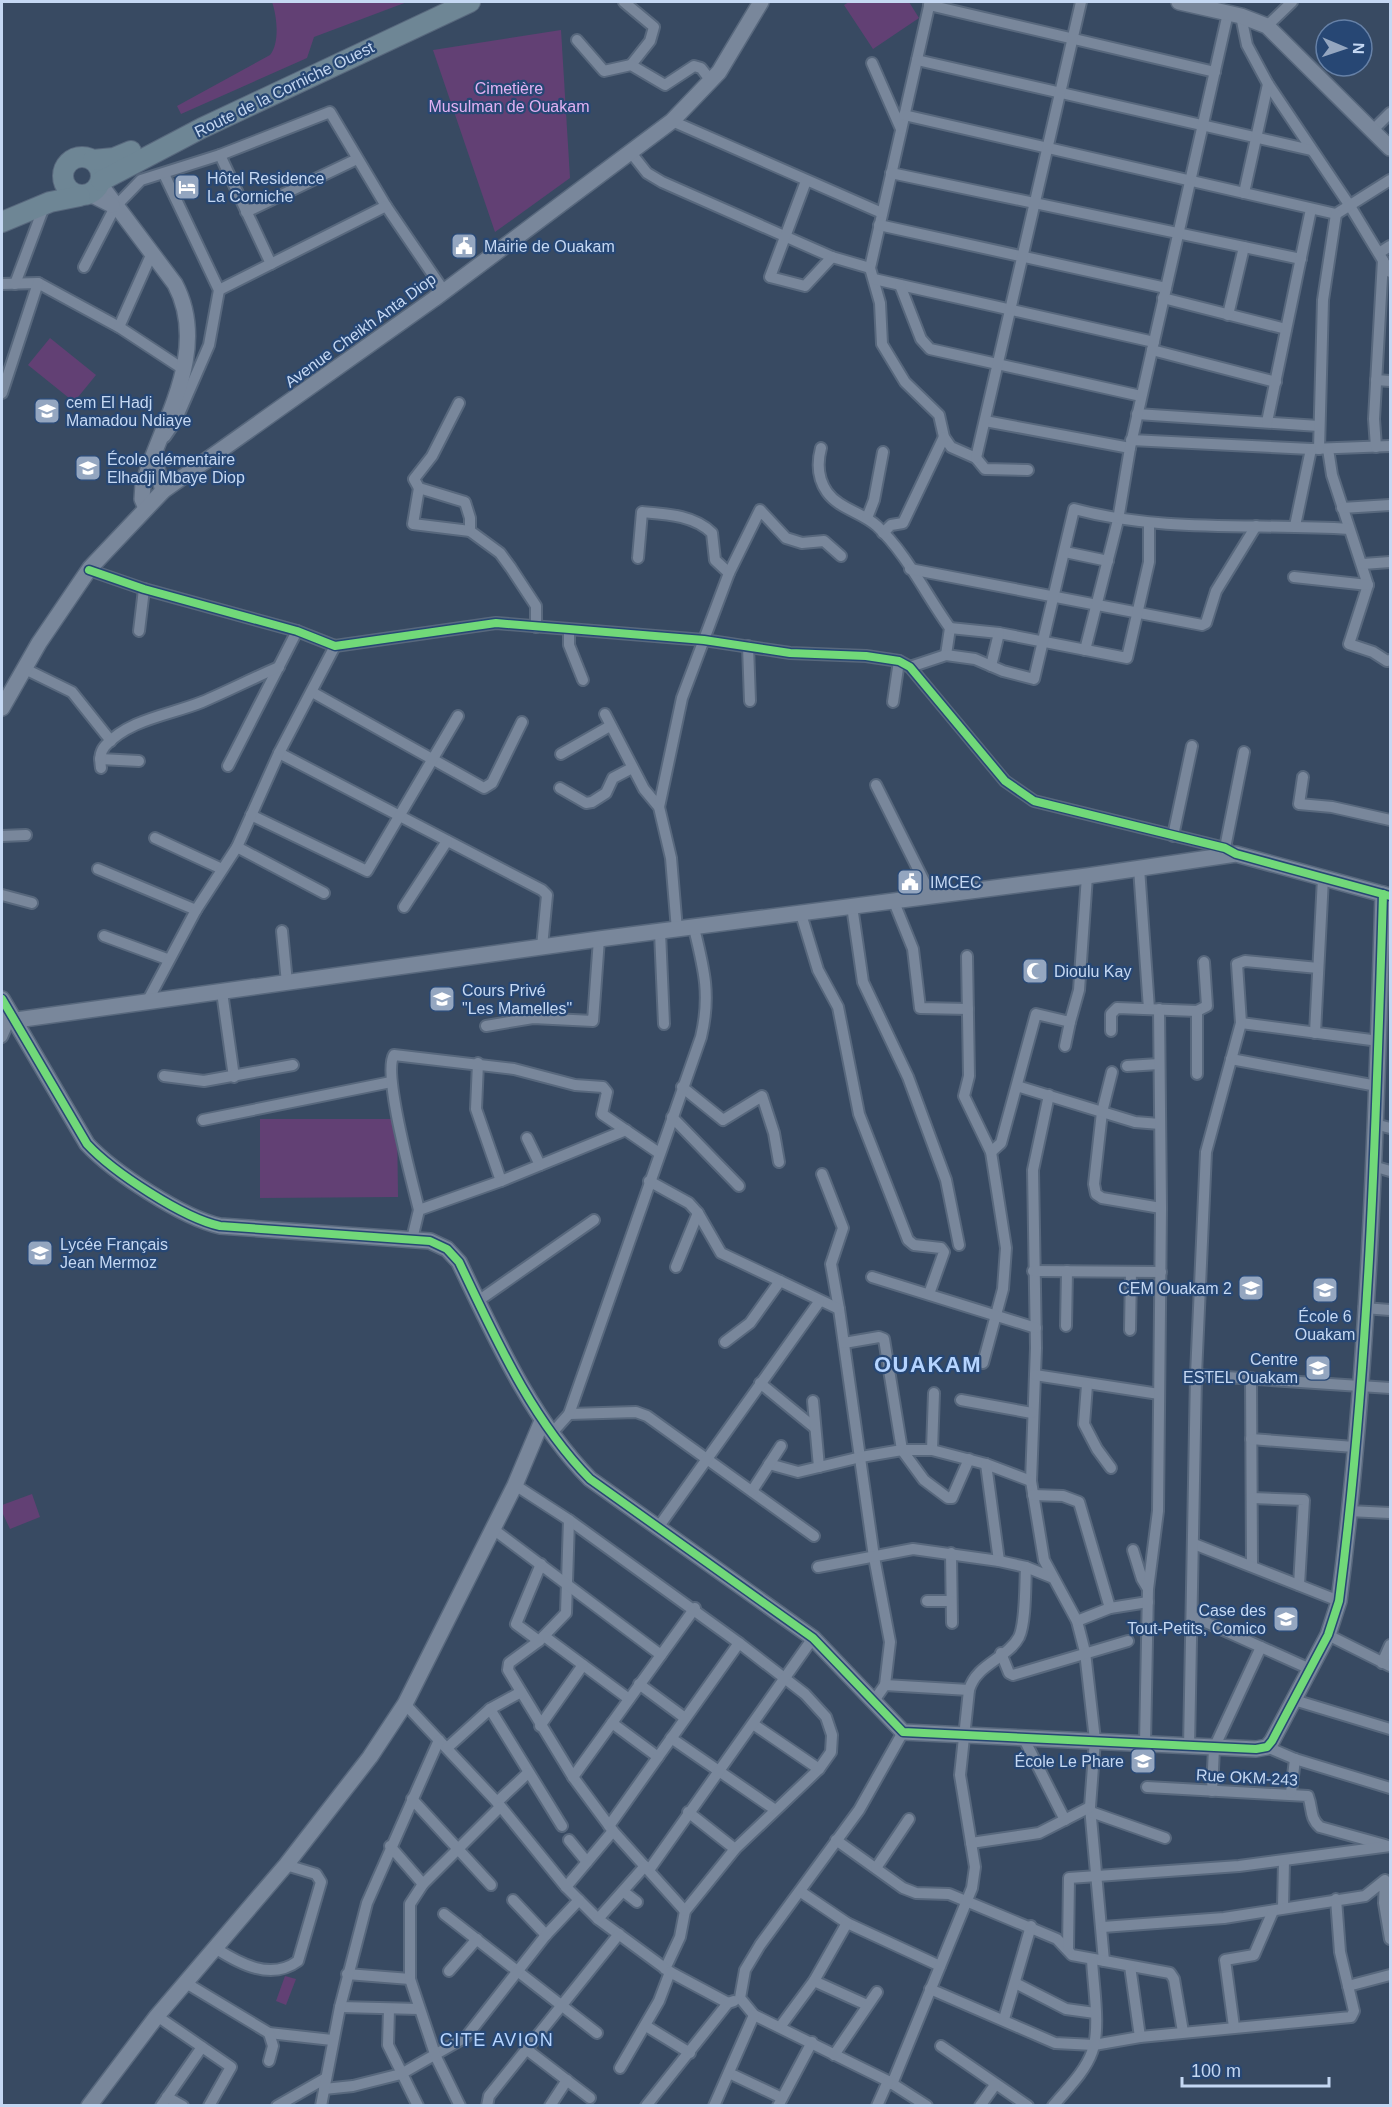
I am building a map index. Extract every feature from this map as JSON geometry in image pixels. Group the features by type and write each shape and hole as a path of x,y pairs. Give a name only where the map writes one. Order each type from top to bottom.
{"highway":[{"name":"Route de la Corniche Ouest","path":"93,160 119,157 445,2"},
{"name":"Route de la Corniche Ouest","path":"2,222 45,204 93,189 301,80 470,2"},
{"path":"2,212 46,193 57,184 66,164 75,158 86,157 93,160 99,167 93,189 65,185 63,173"}],"street":[{"path":"577,40 604,71 631,65 650,41 654,27 624,2"},
{"name":"Avenue Cheikh Anta Diop","path":"2,708 23,668 89,570 164,491 632,154 672,121 711,81 738,42 761,2"},
{"path":"976,458 1081,2"},
{"path":"1179,2 1226,10 1267,26 1390,148"},
{"path":"1267,26 1292,2"},
{"path":"1028,470 985,469 976,458 951,447 944,437 939,415 905,381 882,344 880,303 870,268 930,3 1215,72"},
{"path":"1085,650 1118,520 1130,444 1215,72 1226,10"},
{"path":"1226,10 1268,84 1350,206 1390,272"},
{"path":"917,60 1311,150"},
{"path":"872,63 901,129"},
{"path":"631,65 662,85 694,66 701,68 711,81"},
{"path":"1244,193 1268,84"},
{"path":"84,267 115,207 141,180 220,155 330,112 386,206 444,291"},
{"path":"1372,131 1390,112"},
{"path":"904,115 1335,214 1390,180"},
{"path":"672,121 882,213"},
{"path":"632,154 654,178 832,257 870,268"},
{"path":"220,155 271,264"},
{"path":"246,212 357,159"},
{"path":"891,172 1301,259"},
{"path":"164,174 219,290 209,345 176,422 156,450 164,491"},
{"path":"806,181 770,277 805,286 832,257"},
{"path":"93,189 115,207 152,253 175,284 186,310 189,338 183,369 143,484 142,499 146,508"},
{"path":"15,284 45,204"},
{"path":"219,290 386,206"},
{"path":"1267,422 1311,208"},
{"path":"1295,526 1319,449 1323,300 1335,214"},
{"path":"879,225 1023,257 1165,293 1228,315 1286,329"},
{"path":"1376,447 1374,419 1381,256 1390,246"},
{"path":"1228,315 1244,247"},
{"path":"119,327 152,253"},
{"path":"874,279 1011,310 1153,346 1276,382"},
{"path":"2,284 38,284 119,327 183,369"},
{"path":"2,393 5,377 38,284"},
{"path":"900,285 925,345 930,349 1141,396"},
{"path":"1376,380 1390,381"},
{"path":"459,403 432,456 414,479 419,488 413,524 470,531 500,553 536,606 537,627"},
{"path":"1137,414 1319,426"},
{"path":"985,421 1130,444 1319,449 1390,446"},
{"path":"883,533 891,525 903,523 944,437"},
{"path":"821,448 818,468 826,491 834,501 867,518 883,533 910,569 950,628 946,655"},
{"path":"1319,449 1332,475 1368,585 1349,644 1390,660"},
{"path":"867,518 874,500 883,452"},
{"path":"419,488 465,502 470,518 470,531"},
{"path":"1342,508 1390,505"},
{"path":"910,667 946,655 975,659 1034,679 1074,509 1118,520 1149,523 1350,529"},
{"path":"677,930 671,858 659,807 677,715 729,573 760,510 786,538 802,543 824,541 841,556"},
{"path":"638,558 642,512 678,516 703,525 712,533 715,560 729,573"},
{"path":"950,628 999,633 1127,658 1149,562 1149,523"},
{"path":"910,569 1202,625 1206,623 1216,591 1256,526"},
{"path":"1065,552 1108,561"},
{"path":"1363,564 1390,562"},
{"path":"89,570 144,589 297,631 335,646 416,636 461,626 496,623 704,640 790,653 866,656 899,660 910,667 1005,781 1034,801 1230,851 1387,895 1385,1004 1378,1041 1377,1086 1383,1126 1373,1166 1359,1386 1339,1601 1328,1635 1267,1747"},
{"path":"1294,577 1368,585"},
{"path":"139,631 144,589"},
{"path":"569,630 569,645 583,680"},
{"path":"228,766 297,631"},
{"path":"992,666 999,633"},
{"path":"147,1002 167,959 237,847 279,753 335,646"},
{"path":"748,646 750,701"},
{"path":"893,702 899,660"},
{"path":"139,761 101,764 104,747 148,719 186,708 279,667"},
{"path":"23,668 72,692 111,741"},
{"path":"312,692 484,788 489,787 522,722"},
{"path":"605,714 644,789 659,807"},
{"path":"251,815 364,871 369,868 401,816 458,716"},
{"path":"561,754 610,726"},
{"path":"1173,836 1192,746"},
{"path":"1230,851 1244,752"},
{"path":"279,753 547,895 542,947"},
{"path":"560,788 586,803 592,802 606,793 612,778 632,768"},
{"path":"1303,777 1299,804 1332,807 1390,820"},
{"path":"876,784 932,897"},
{"path":"2,836 26,835"},
{"path":"155,838 222,869"},
{"path":"404,908 447,841"},
{"path":"237,847 324,893"},
{"path":"8,1021 599,939 1088,876 1230,851"},
{"path":"1139,868 1159,1064 1161,1208 1158,1511 1148,1589 1145,1744"},
{"path":"98,869 196,910"},
{"path":"1065,1046 1079,990 1088,876"},
{"path":"1315,1033 1323,878"},
{"path":"2,895 32,903"},
{"path":"894,902 913,949 920,1008 968,1009"},
{"path":"852,906 863,982 908,1077 946,1180 959,1245"},
{"path":"801,914 818,970 838,1007 859,1114 908,1240 914,1245 941,1248 944,1252 929,1294"},
{"path":"551,1434 569,1414 701,1037 707,1011 707,979 694,928"},
{"path":"282,932 287,983"},
{"path":"660,932 664,1024"},
{"path":"104,936 167,959"},
{"path":"486,1026 532,1018 593,1021 599,939"},
{"path":"967,956 969,1076 964,1096 991,1152 1006,1248 1005,1278 998,1314 984,1363"},
{"path":"1189,1747 1197,1375 1206,1152 1241,1023 1237,964 1245,961 1318,968"},
{"path":"1111,1031 1111,1014 1117,1008 1197,1011 1207,1006 1204,962"},
{"path":"222,992 234,1077"},
{"path":"2,999 8,1021 87,1144 103,1161 191,1216 220,1226 430,1241 447,1250 459,1262 542,1421 562,1451 590,1479 657,1529 813,1638 903,1732 1095,1740 1189,1747 1267,1747 1294,1759 1390,1788"},
{"path":"1197,1011 1197,1074"},
{"path":"991,1152 1001,1143 1036,1014 1070,1022"},
{"path":"2,1037 8,1021"},
{"path":"1241,1023 1378,1041"},
{"path":"412,1239 419,1210 391,1083 391,1062 394,1055 478,1064 539,1074 575,1085 607,1089 602,1114 659,1153"},
{"path":"1231,1059 1377,1086"},
{"path":"478,1064 476,1108 501,1181"},
{"path":"1127,1066 1159,1064"},
{"path":"164,1076 195,1081 234,1077 293,1065"},
{"path":"1112,1072 1102,1112 1094,1184 1096,1194 1102,1198 1161,1208"},
{"path":"203,1120 391,1083"},
{"path":"682,1086 723,1120 762,1096 774,1133 779,1162"},
{"path":"1017,1086 1135,1122 1160,1124"},
{"path":"1048,1095 1033,1170 1036,1328 1031,1481 1041,1551 1051,1577 1077,1622 1085,1652 1095,1740 1091,1809 1104,1961"},
{"path":"672,1117 739,1186"},
{"path":"419,1210 501,1181 626,1130"},
{"path":"527,1138 540,1165"},
{"path":"1373,1166 1390,1172"},
{"path":"822,1173 843,1228 831,1264 840,1309 874,1557 890,1642 885,1685 873,1702"},
{"path":"649,1181 689,1203 698,1213 721,1253 819,1302 840,1309"},
{"path":"676,1267 698,1213"},
{"path":"478,1301 594,1220"},
{"path":"1034,1271 1161,1272"},
{"path":"1066,1326 1067,1271"},
{"path":"1130,1330 1131,1272"},
{"path":"872,1277 998,1314 1036,1328"},
{"path":"725,1342 750,1323 780,1281"},
{"path":"657,1529 819,1302"},
{"path":"1365,1308 1390,1310"},
{"path":"844,1343 879,1337 884,1339 902,1450 924,1480 948,1498 954,1496 969,1459"},
{"path":"1035,1375 1087,1385 1159,1394"},
{"path":"1197,1375 1390,1388"},
{"path":"1251,1378 1252,1566"},
{"path":"760,1383 815,1428"},
{"path":"1087,1385 1084,1424 1097,1449 1111,1468"},
{"path":"932,1450 934,1392"},
{"path":"961,1400 1032,1413"},
{"path":"813,1401 819,1467"},
{"path":"569,1414 636,1412 647,1416 814,1536"},
{"path":"89,2106 157,2016 286,1864 370,1757 405,1704 515,1485 542,1421"},
{"path":"1251,1439 1354,1446"},
{"path":"752,1491 781,1446"},
{"path":"769,1464 792,1472 902,1450 932,1450 986,1464 1031,1481"},
{"path":"986,1464 999,1561"},
{"path":"515,1485 694,1608 805,1694 826,1717 832,1735 831,1752 819,1769 774,1809 735,1849 685,1911 680,1937 646,2026 620,2068"},
{"path":"1033,1495 1063,1496 1079,1502 1110,1608"},
{"path":"1252,1498 1304,1500 1299,1585"},
{"path":"1348,1511 1390,1513"},
{"path":"569,1520 566,1613 541,1639 509,1663 508,1670 573,1777 611,1828 685,1911"},
{"path":"493,1529 661,1655"},
{"path":"1194,1544 1339,1601"},
{"path":"818,1567 874,1557 898,1550 913,1549 999,1561 1026,1567 1051,1577"},
{"path":"1133,1550 1142,1579 1148,1589"},
{"path":"951,1553 952,1623"},
{"path":"541,1564 516,1624 583,1665 629,1699"},
{"path":"877,2106 890,2082 972,1888 975,1867 960,1775 969,1690 973,1677 1017,1639 1020,1633 1026,1567"},
{"path":"927,1601 951,1601"},
{"path":"1077,1622 1110,1608 1148,1602"},
{"path":"573,1777 694,1608"},
{"path":"1192,1617 1310,1669"},
{"path":"1328,1635 1386,1665 1390,1645"},
{"path":"598,1919 647,1868 813,1638"},
{"path":"1001,1653 1011,1675 1128,1641"},
{"path":"566,1887 587,1862 739,1642"},
{"path":"1212,1791 1214,1748 1261,1647"},
{"path":"540,1726 583,1665"},
{"path":"639,1684 685,1718"},
{"path":"885,1685 969,1690"},
{"path":"323,2104 339,2007 367,1903 411,1799 443,1744 490,1709 521,1692"},
{"path":"1293,1700 1390,1729"},
{"path":"405,1704 499,1804 566,1887 598,1919 668,1971 728,2003"},
{"path":"490,1709 562,1826"},
{"path":"612,1723 658,1757"},
{"path":"753,1724 819,1769"},
{"path":"903,1732 859,1810 744,1970 740,1998 754,2015 890,2082 927,2106"},
{"path":"1023,1737 1065,1820"},
{"path":"671,1738 774,1809"},
{"path":"1291,1793 1294,1759"},
{"path":"460,2106 436,2057 410,1979 410,1904 423,1884 458,1850 528,1773"},
{"name":"Rue OKM-243","path":"1147,1787 1291,1793 1308,1796 1313,1821 1320,1827 1390,1846"},
{"path":"411,1799 491,1885"},
{"path":"971,1844 1039,1833 1091,1809 1165,1838"},
{"path":"688,1812 735,1849"},
{"path":"876,1868 909,1820"},
{"path":"569,1840 587,1862"},
{"path":"836,1840 903,1888 916,1893 949,1894 1031,1926 1057,1939 1072,1955 1173,1975 1183,2032"},
{"path":"390,1846 423,1884"},
{"path":"1068,1950 1069,1878 1174,1872 1284,1861 1390,1846"},
{"path":"1234,2027 1225,1960 1254,1955 1278,1909 1284,1861"},
{"path":"215,1948 246,1966 276,1971 290,1967 298,1961 321,1882 316,1874 286,1864"},
{"path":"1102,1927 1224,1917 1370,1894 1388,1876"},
{"path":"1388,1876 1384,1903 1390,1940"},
{"path":"624,1892 637,1902"},
{"path":"801,1892 847,1923 940,1966"},
{"path":"930,1989 1004,2019 1052,2043 1094,2045 1183,2032 1351,2017 1354,2011 1340,1952 1336,1899"},
{"path":"513,1900 546,1935"},
{"path":"277,2106 325,2083 353,2086 401,2074 436,2057 466,2037 546,1935 579,1900"},
{"path":"444,1914 597,2033"},
{"path":"780,2027 814,1981 847,1923"},
{"path":"1004,2019 1031,1926"},
{"path":"488,2106 489,2096 619,1934"},
{"path":"450,1971 477,1939"},
{"path":"1053,2106 1087,2061 1094,2045 1092,1959"},
{"path":"1130,1966 1140,2037"},
{"path":"347,1974 410,1979"},
{"path":"1348,1986 1390,1975"},
{"path":"814,1981 867,2005"},
{"path":"186,1983 269,2033 332,2040"},
{"path":"1015,1983 1066,2009 1095,2013"},
{"path":"834,2055 877,1992"},
{"path":"646,2106 728,2003 740,1998"},
{"path":"339,2007 419,2009"},
{"path":"389,2009 388,2045 418,2106"},
{"path":"714,2106 754,2015"},
{"path":"157,2016 231,2067 209,2106"},
{"path":"646,2026 690,2053"},
{"path":"269,2033 273,2046 269,2061"},
{"path":"729,2073 780,2102 812,2042"},
{"path":"941,2046 1028,2106"},
{"path":"183,2106 164,2101 202,2047"},
{"path":"526,2049 590,2098"},
{"path":"550,2106 567,2080"},
{"path":"980,2106 995,2085"}],"green space":[{"path":"272,2 407,2 314,37 307,58 181,114 177,106 270,55 275,44 277,29"},
{"path":"849,2 909,2 919,18 873,49 844,5"},
{"name":"Cimetière Musulman de Ouakam","path":"561,30 570,178 495,232 433,50"},
{"path":"50,338 96,375 74,402 28,365"},
{"path":"260,1119 397,1119 398,1197 260,1198"},
{"path":"32,1494 40,1517 10,1529 2,1512 2,1505"},
{"path":"285,1976 296,1979 286,2005 276,2001"}],"cycle path":[{"path":"89,570 144,589 297,631 335,646 496,623 704,640 790,653 866,656 899,661 910,667 1005,781 1034,801 1225,848 1236,854 1390,896"},
{"path":"2,999 87,1144 114,1168 169,1204 187,1214 220,1226 430,1241 447,1249 459,1262 501,1348 532,1404 569,1456 590,1479 813,1638 903,1732 1256,1749 1267,1747 1272,1741 1328,1635 1339,1601 1358,1425 1370,1248 1383,894"}],"place":[{"name":"Hôtel Residence La Corniche","path":"187,187"},
{"name":"Mairie de Ouakam","path":"464,246"},
{"name":"cem El Hadj Mamadou Ndiaye","path":"47,411"},
{"name":"École elémentaire Elhadji Mbaye Diop","path":"88,468"},
{"name":"IMCEC","path":"910,882"},
{"name":"Dioulu Kay","path":"1035,971"},
{"name":"Cours Privé \"Les Mamelles\"","path":"442,999"},
{"name":"Lycée Français Jean Mermoz","path":"40,1253"},
{"name":"CEM Ouakam 2","path":"1251,1288"},
{"name":"École 6 Ouakam","path":"1325,1290"},
{"name":"Centre ESTEL Ouakam","path":"1318,1368"},
{"name":"Case des Tout-Petits, Comico","path":"1286,1619"},
{"name":"École Le Phare","path":"1143,1761"}],"district":[{"name":"OUAKAM","path":"928,1364"},
{"name":"CITE AVION","path":"497,2040"}]}
